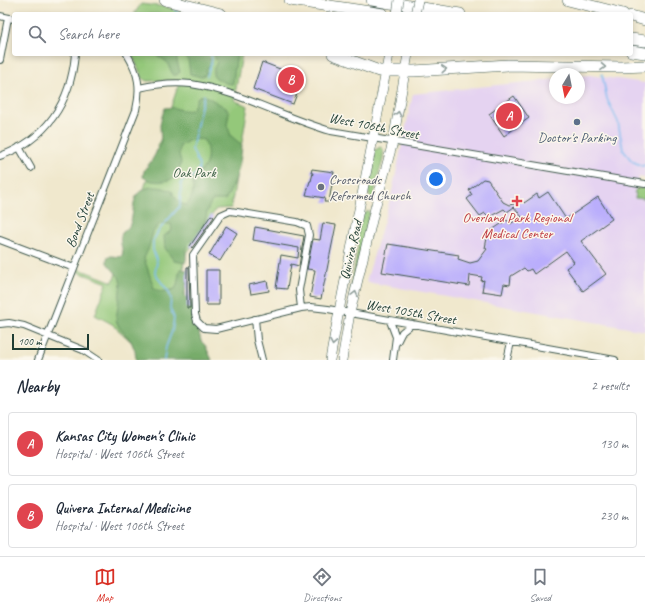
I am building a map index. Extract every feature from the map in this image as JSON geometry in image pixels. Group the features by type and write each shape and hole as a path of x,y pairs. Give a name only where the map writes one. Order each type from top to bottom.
{"highway":[{"path":"165,0 213,12"},
{"path":"290,0 370,12"},
{"path":"372,0 448,12"},
{"path":"407,0 418,7"},
{"path":"568,0 614,12"},
{"path":"633,17 645,20"},
{"path":"633,39 645,41"},
{"path":"633,51 645,53"},
{"path":"338,56 379,71 406,71 508,65 645,66"}],"main road":[{"path":"397,12 399,0"},
{"name":"Quivira Road","path":"330,360 360,202 374,139 389,56"},
{"name":"Quivira Road","path":"342,360 350,313 375,208 393,142 408,56"}],"street":[{"path":"0,16 11,18 0,60"},
{"path":"0,156 32,140 55,115 67,91 76,56"},
{"path":"128,56 136,72 139,88"},
{"name":"West 106th Street","path":"139,88 170,83 202,86 234,96 316,127 374,139 645,184"},
{"name":"Bond Street","path":"38,360 136,110 140,95 139,88"},
{"path":"19,147 30,168"},
{"name":"West 105th Street","path":"301,308 299,292 309,235 307,226 297,222 237,212 225,212 215,222 193,255 195,314 197,321 204,328 216,328 311,307 510,342 576,357 615,360"},
{"path":"0,240 74,268"},
{"path":"255,319 257,340 262,360"},
{"path":"390,320 396,337 392,360"},
{"path":"0,324 18,324 48,335 84,350 98,360"},
{"path":"395,346 402,332 412,324"},
{"path":"507,360 510,342"}],"shaded area":[{"name":"Overland Park Regional Medical Center","path":"585,75 645,83 645,178 639,177 634,193 636,193 635,198 645,199 645,331 366,282 391,196 413,94 549,80 549,104 585,104"}],"green space":[{"path":"141,4 167,7 181,12 135,12"},
{"name":"Oak Park","path":"132,56 242,56 234,100 248,106 231,208 216,209 183,259 187,321 140,350 112,324 95,315 107,283 78,272 79,269 113,282 180,80 147,81 143,79"},
{"path":"158,56 177,56 180,72 177,75 173,75 167,62"},
{"path":"184,56 208,56 212,62 206,70 206,74 201,77 190,74 188,59"},
{"path":"215,56 237,56 232,84 225,83 213,76 214,68 217,62"},
{"name":"Oak Park","path":"204,95 226,108 229,112 227,125 231,136 242,145 239,167 235,181 225,200 213,200 210,204 201,232 189,243 186,248 185,263 174,261 165,248 164,236 172,230 171,224 159,224 153,232 144,258 154,288 159,291 175,289 181,269 187,270 189,273 184,294 193,306 201,341 205,345 212,360 136,360 135,351 131,341 119,327 116,320 121,283 119,277 107,263 107,258 111,256 120,257 123,255 121,236 122,233 128,228 132,218 135,201 140,192 152,187 160,188 173,192 173,195 182,204 186,205 191,199 193,188 192,177 204,168 207,160 206,144 204,140 192,140 180,146 179,154 181,162 177,177 160,182 151,181 143,177 144,171 161,144 160,125 165,108 192,110 198,97"},
{"path":"380,147 383,149 383,158 372,199 368,192 368,188 375,150"},
{"path":"636,189 645,189 645,199 635,198 636,193 634,193"},
{"path":"368,211 370,212 350,294 358,246 358,227 362,216"}],"building":[{"path":"262,62 303,78 293,104 253,89"},
{"path":"514,96 529,118 504,136 489,114"},
{"name":"Crossroads Reformed Church","path":"312,169 334,172 329,202 324,202 325,198 306,195 313,173 311,173"},
{"path":"483,179 488,180 503,202 509,205 524,203 537,194 539,198 548,192 566,219 598,197 612,219 581,241 606,274 583,291 566,268 574,262 566,251 534,274 531,269 527,271 524,268 511,276 510,285 504,284 502,294 482,291 484,280 481,281 482,277 470,275 469,286 382,272 388,244 459,255 458,259 470,263 478,261 487,249 485,248 488,233 492,233 492,230 507,220 510,224 522,217 514,207 507,212 504,209 489,217 485,213 480,216 467,199 472,195 469,190"},
{"path":"211,215 214,217 192,248 190,246"},
{"path":"323,223 336,225 321,299 310,297 315,270 307,269 313,239 320,240"},
{"path":"226,226 237,233 220,261 209,255"},
{"path":"255,227 304,236 299,266 291,264 287,289 276,288 281,255 298,258 299,248 253,240"},
{"path":"187,267 189,267 190,308 187,308"},
{"path":"206,270 219,270 219,305 206,305"},
{"path":"267,281 269,291 251,294 249,285"}],"waterway":[{"path":"174,9 177,12"},
{"path":"207,76 212,60 211,56"},
{"path":"602,74 607,99 618,122 623,150 632,161 642,166 645,165"},
{"path":"164,360 174,318 170,308 171,298 169,292 155,272 157,262 153,250 153,241 159,230 180,206 182,181 198,173 199,165 192,149 204,95"}],"place":[{"name":"Quivera Internal Medicine","path":"291,80"},
{"name":"Kansas City Women's Clinic","path":"509,116"},
{"name":"Doctor's Parking","path":"577,122"},
{"name":"Crossroads Reformed Church","path":"321,187"},
{"name":"Overland Park Regional Medical Center","path":"517,201"}]}
